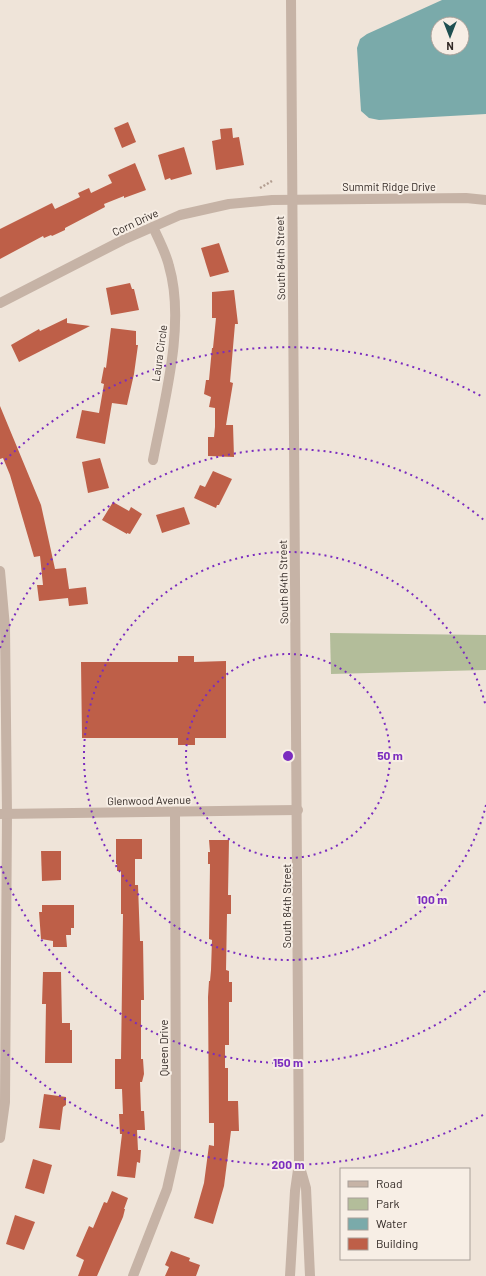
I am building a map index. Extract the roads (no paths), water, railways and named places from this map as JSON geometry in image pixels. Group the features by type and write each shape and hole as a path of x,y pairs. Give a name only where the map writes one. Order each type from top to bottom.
{"street":[{"name":"South 84th Street","path":"290,1276 295,1191 299,1163 298,810 291,198 292,0"},
{"name":"Summit Ridge Drive","path":"291,198 466,198 486,200"},
{"name":"Corn Drive","path":"0,302 180,214 229,204 291,198"},
{"name":"Laura Circle","path":"154,227 169,266 175,298 175,335 154,460"},
{"path":"0,571 4,627 3,998 5,1102 0,1138"},
{"name":"Glenwood Avenue","path":"3,814 298,810"},
{"name":"Queen Drive","path":"133,1276 167,1189 176,1149 175,812"},
{"name":"South 84th Street","path":"299,1163 306,1188 310,1276"}],"water":[{"path":"442,0 486,0 486,114 379,120 369,118 361,111 357,48 360,39 367,34"}]}
